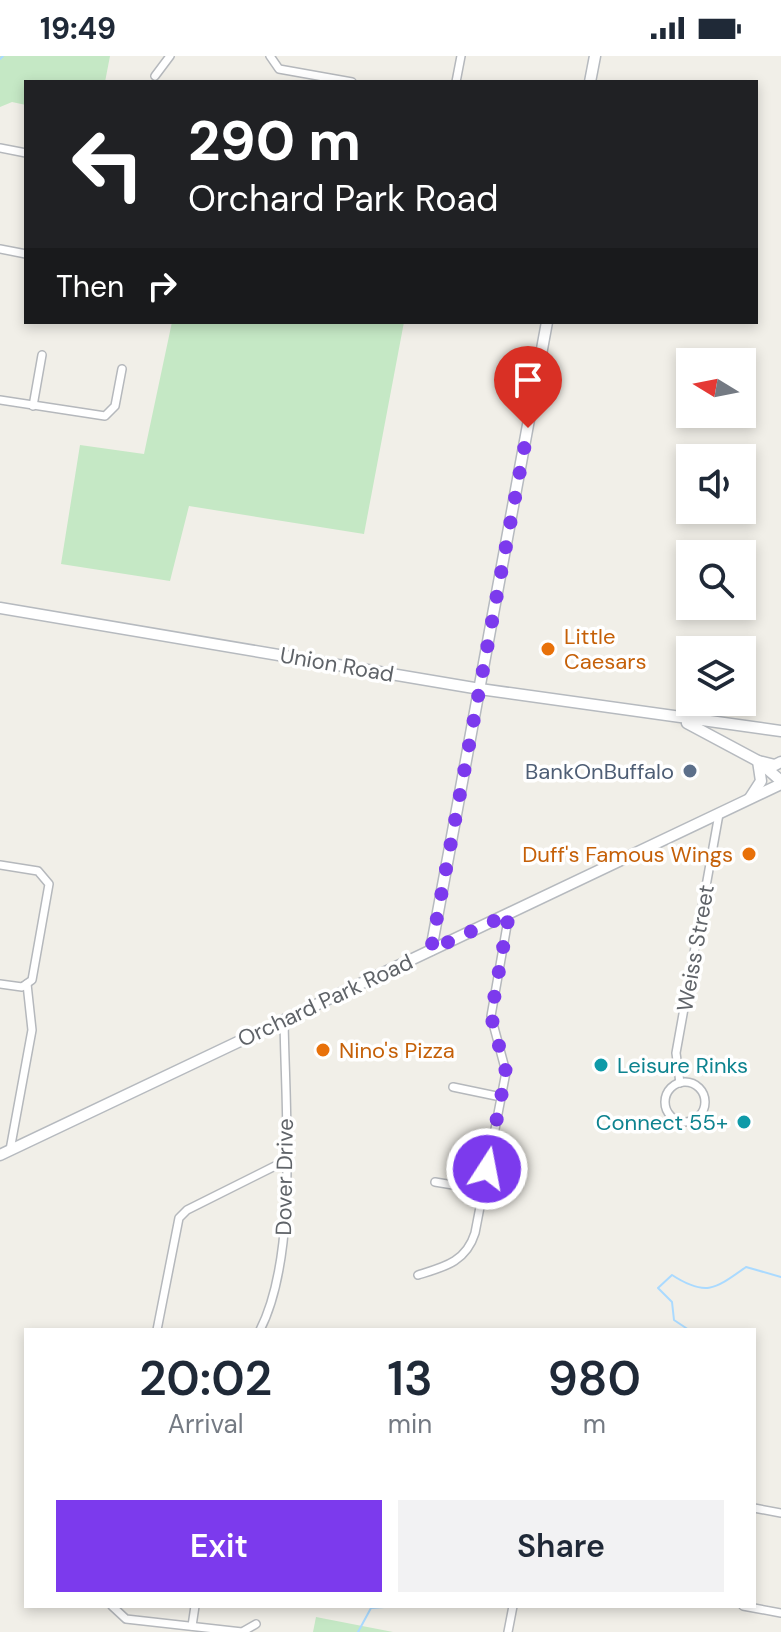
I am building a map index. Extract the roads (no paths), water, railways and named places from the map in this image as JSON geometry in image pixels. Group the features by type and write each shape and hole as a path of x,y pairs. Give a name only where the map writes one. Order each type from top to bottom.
{"main road":[{"path":"590,80 595,56"},
{"path":"431,950 547,324"},
{"name":"Union Road","path":"0,608 480,689 781,731"},
{"name":"Union Road","path":"674,718 740,750 758,761 781,782"},
{"path":"740,750 738,735 746,725"},
{"path":"749,799 761,781 758,761 775,765 781,762"},
{"name":"Orchard Park Road","path":"5,1153 781,782"}],"street":[{"path":"155,76 170,56"},
{"path":"270,56 279,69 341,80"},
{"path":"456,80 461,56"},
{"path":"0,148 24,153"},
{"path":"0,249 24,254"},
{"path":"33,406 42,355"},
{"path":"0,400 105,416 115,406 122,369"},
{"name":"Weiss Street","path":"680,1083 676,1053 719,814"},
{"path":"0,865 38,871 49,884 34,977 27,984 0,984"},
{"path":"418,1275 454,1263 466,1254 475,1233 506,1065 491,1016 509,914"},
{"path":"5,1153 32,1030 27,984"},
{"name":"Dover Drive","path":"261,1328 279,1275 284,1228 284,1019"},
{"name":"Weiss Street","path":"680,1083 695,1085 704,1097 702,1112 690,1121 675,1119 666,1107 668,1092 680,1083"},
{"path":"453,1087 501,1097"},
{"path":"157,1328 179,1218 187,1210 285,1161"},
{"path":"435,1182 483,1190"},
{"path":"756,1508 781,1513"},
{"path":"113,1608 126,1619 242,1632 256,1624"},
{"path":"192,1626 195,1608"},
{"path":"508,1632 513,1608"},
{"path":"754,1608 781,1613"}],"waterway":[{"path":"0,59 3,56"},
{"path":"686,1328 674,1320 672,1302 658,1288 672,1275 702,1288 718,1285 746,1267 781,1277"},
{"path":"358,1632 371,1608"}],"place":[{"name":"Little Caesars","path":"548,649"},
{"name":"BankOnBuffalo","path":"690,771"},
{"name":"Duff's Famous Wings","path":"749,854"},
{"name":"Nino's Pizza","path":"323,1050"},
{"name":"Leisure Rinks","path":"601,1065"},
{"name":"Connect 55+","path":"744,1122"}]}
